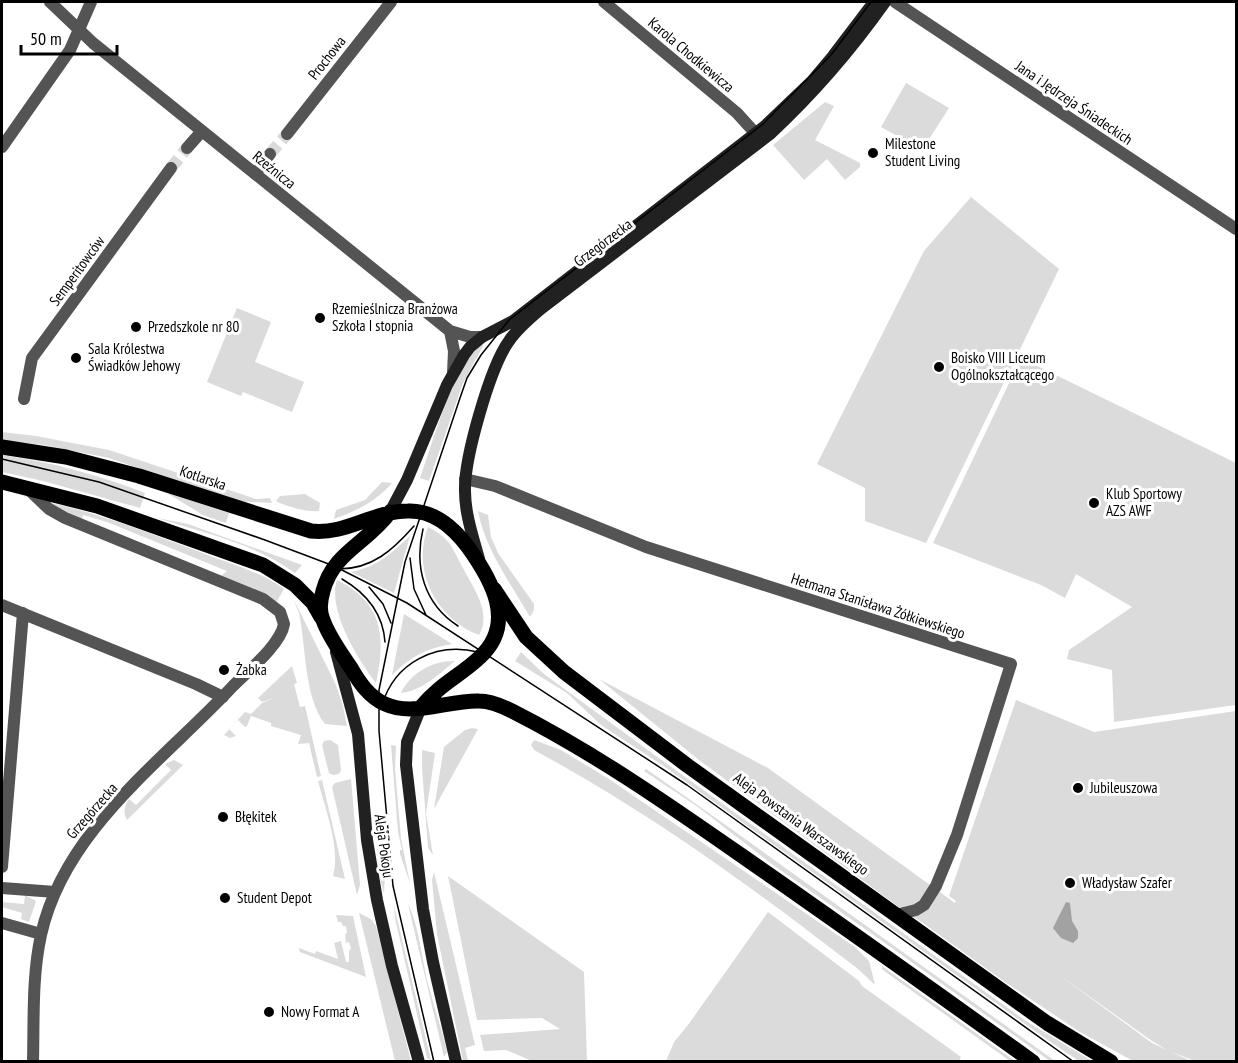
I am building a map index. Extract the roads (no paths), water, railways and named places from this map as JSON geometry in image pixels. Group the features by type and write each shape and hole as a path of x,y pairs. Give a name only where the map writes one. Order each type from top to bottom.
{"main road":[{"name":"Kotlarska","path":"2,447 46,453 139,476 310,531 338,530 390,512"},
{"path":"2,482 97,506 263,565 295,585 313,603 329,634 357,677 378,700 397,708 471,701 492,703 516,713 610,766 702,828 1033,1062"},
{"path":"322,620 321,600 331,569 342,556 377,528 390,512 416,511 441,520 453,530 465,543 494,589 498,600 498,622 487,649 480,657 436,690 421,707"},
{"name":"Aleja Powstania Warszawskiego","path":"494,589 526,637 564,672 688,766 1047,1023 1111,1062"}],"street":[{"name":"Rzeźnicza","path":"50,2 80,31 450,331 470,337 483,337"},
{"path":"2,147 70,50 91,2"},
{"name":"Prochowa","path":"286,134 390,2"},
{"name":"Karola Chodkiewicza","path":"604,2 737,113 756,134"},
{"name":"Grzegórzecka","path":"390,512 407,480 453,373 467,351 483,337 513,321 756,134 812,81 874,2"},
{"name":"Grzegórzecka","path":"483,570 468,520 465,479 477,425 502,351 519,329 542,308 770,134 844,57 885,2"},
{"name":"Jana i Jędrzeja Śniadeckich","path":"895,2 1236,230"},
{"path":"187,148 202,130"},
{"path":"255,174 270,154"},
{"name":"Semperitowców","path":"24,399 32,358 171,168"},
{"path":"450,331 454,351 453,373"},
{"name":"Hetmana Stanisława Żółkiewskiego","path":"465,479 495,486 646,547 1011,664 957,835 936,886 924,905 916,910 896,915"},
{"name":"Grzegórzecka","path":"27,488 49,509 65,518 263,598 282,615 284,624 282,633 266,652 100,822 74,856 55,892 41,934 34,986 33,1062"},
{"path":"2,605 224,697"},
{"path":"2,867 23,613"},
{"name":"Aleja Pokoju","path":"329,634 345,679 357,727 371,870 392,966 419,1062"},
{"name":"Aleja Pokoju","path":"421,707 407,742 406,765 425,920 456,1062"},
{"path":"2,888 55,892"},
{"path":"2,923 41,934"}],"tunnel":[{"path":"270,154 287,134"},
{"path":"171,168 187,148"}],"tram line":[{"path":"434,1062 393,886 379,731 379,690 405,562 467,378 481,355 509,320 763,124 831,55 871,2"},
{"path":"2,459 99,482 265,540 334,566 407,603 687,785 1074,1062"},
{"path":"339,569 362,566 372,562 390,550 414,526"},
{"path":"423,529 420,557 424,584 437,607 458,626"},
{"path":"410,558 414,589 426,615"},
{"path":"342,579 366,597 372,605 381,622 385,642"},
{"path":"369,587 383,604 391,623"},
{"path":"382,705 397,677 419,659 447,650 478,652"}],"place":[{"name":"Milestone Student Living","path":"873,153"},
{"name":"Rzemieślnicza Branżowa Szkoła I stopnia","path":"320,318"},
{"name":"Przedszkole nr 80","path":"136,327"},
{"name":"Sala Królestwa Świadków Jehowy","path":"76,358"},
{"name":"Boisko VIII Liceum Ogólnokształcącego","path":"939,367"},
{"name":"Klub Sportowy AZS AWF","path":"1094,503"},
{"name":"Żabka","path":"224,670"},
{"name":"Jubileuszowa","path":"1078,788"},
{"name":"Błękitek","path":"223,817"},
{"name":"Władysław Szafer","path":"1070,883"},
{"name":"Student Depot","path":"225,898"},
{"name":"Nowy Format A","path":"269,1012"}]}
